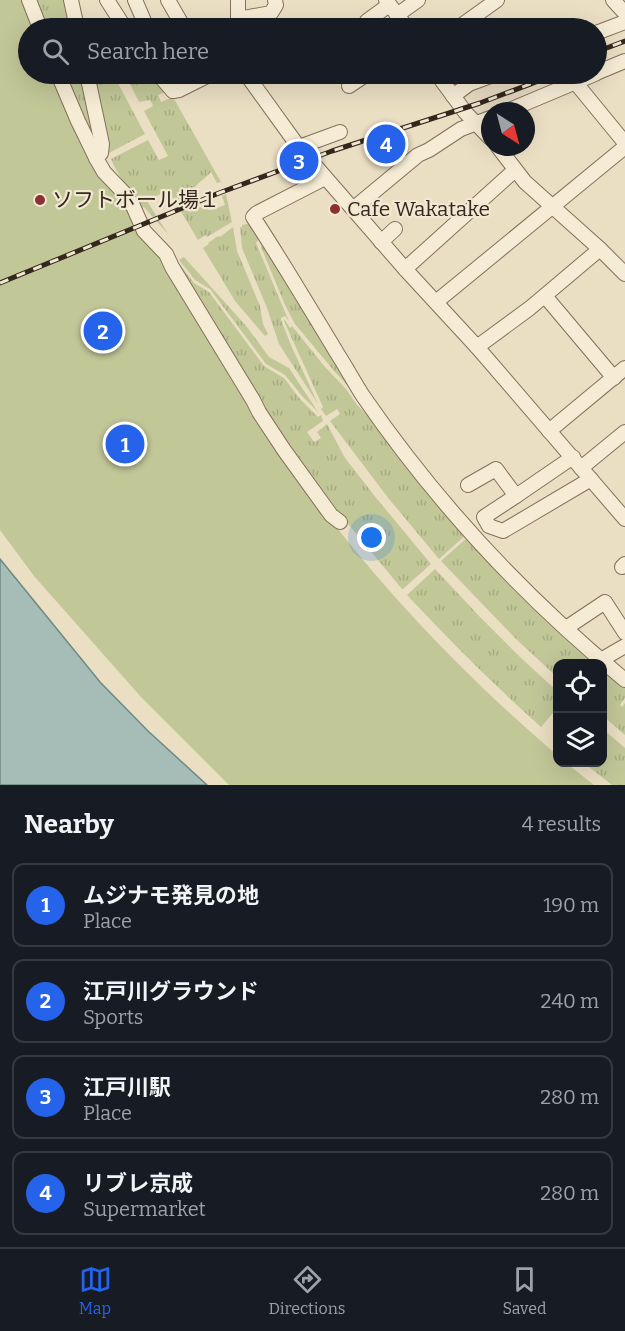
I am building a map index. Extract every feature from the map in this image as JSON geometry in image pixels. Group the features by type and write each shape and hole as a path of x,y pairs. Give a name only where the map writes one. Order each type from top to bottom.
{"street":[{"path":"29,0 36,18"},
{"path":"70,0 74,18"},
{"path":"107,0 119,18"},
{"path":"135,0 143,18"},
{"path":"168,0 178,18"},
{"path":"238,0 238,18"},
{"path":"256,18 271,13 276,5 274,0"},
{"path":"372,18 391,7 418,0"},
{"path":"472,18 497,0"},
{"path":"613,0 625,13"},
{"path":"607,29 625,22"},
{"path":"607,68 625,61"},
{"path":"62,84 104,172 125,194 144,231 166,254 259,412 331,515 339,522"},
{"path":"89,84 102,144 96,158"},
{"path":"167,84 173,91"},
{"path":"171,84 173,91"},
{"path":"173,91 191,84"},
{"path":"253,84 299,147 325,178 477,347 625,519"},
{"path":"444,84 481,129"},
{"path":"453,96 469,84"},
{"path":"528,102 570,84"},
{"path":"436,302 625,145 577,84"},
{"path":"353,209 418,155 461,129 481,122"},
{"path":"299,147 340,132"},
{"path":"505,156 525,182 614,261 625,274"},
{"path":"405,269 515,170"},
{"path":"325,178 257,213 254,219 362,394 422,474 470,533 508,573 600,659"},
{"path":"381,242 395,229"},
{"path":"477,347 545,296 600,249"},
{"path":"614,261 625,252"},
{"path":"545,296 614,378"},
{"path":"549,431 625,368"},
{"path":"470,533 485,521 484,517 516,496 625,432"},
{"path":"468,485 496,469 516,496"},
{"path":"485,521 493,529 503,531 591,479"},
{"path":"566,628 605,602 625,633"},
{"path":"604,659 625,646"},
{"path":"607,665 625,680"}],"green space":[{"path":"0,0 25,0 31,18 18,18 18,84 58,84 144,239 161,257 333,523 358,555 439,645 553,751 553,767 571,767 594,785 229,785 141,697 34,576 0,530"},
{"path":"34,0 65,0 69,18 41,18"},
{"path":"68,84 82,84 95,144"},
{"path":"93,84 118,84 145,134 109,153"},
{"path":"130,84 162,84 166,92 158,95 161,102 173,97 221,182 217,183 211,172 193,190 194,192 182,197 187,211 199,207 211,210 225,205 222,196 226,194 232,222 198,240 168,190 147,201 168,234 144,207 140,208 111,159 148,140 159,160 168,156 144,111 153,106 150,100 139,102"},
{"path":"251,223 259,239 256,243 289,321 285,316 281,320 318,404 279,344 242,248 240,227"},
{"path":"233,227 237,251 260,306 263,324 268,334 265,336 235,301 203,248"},
{"path":"264,241 375,417 359,402 295,324 261,247"},
{"path":"184,257 247,327 269,357 289,368 318,412 285,375 266,364 210,289 195,280 179,260"},
{"path":"178,262 194,283 209,292 264,366 284,378 318,417 321,415 323,421 307,432 314,442 321,438 317,432 327,424 345,458 431,564 403,589 344,519 291,446 261,401"},
{"path":"285,320 346,389 357,405 373,420 467,534 439,559 389,499 330,421 340,414 337,409 326,416 321,409 323,407"},
{"path":"469,536 593,659 553,659 553,673 516,639 441,561"},
{"path":"435,569 480,617 553,687 553,713 541,727 439,629 407,595"},
{"path":"607,669 625,685 625,698 620,705 622,707 625,703 625,735 607,719"},
{"path":"607,732 625,748 625,785 612,785 589,767 607,767"}],"water":[{"path":"0,559 100,682 148,731 207,785 0,785"}],"railway":[{"path":"607,48 625,41"},
{"path":"0,283 219,193 332,151 480,103 530,84"}],"place":[{"name":"リブレ京成","path":"386,144"},
{"name":"江戸川駅","path":"299,161"},
{"name":"ソフトボール場１","path":"40,200"},
{"name":"Cafe Wakatake","path":"335,209"},
{"name":"江戸川グラウンド","path":"103,331"},
{"name":"ムジナモ発見の地","path":"125,444"}]}
